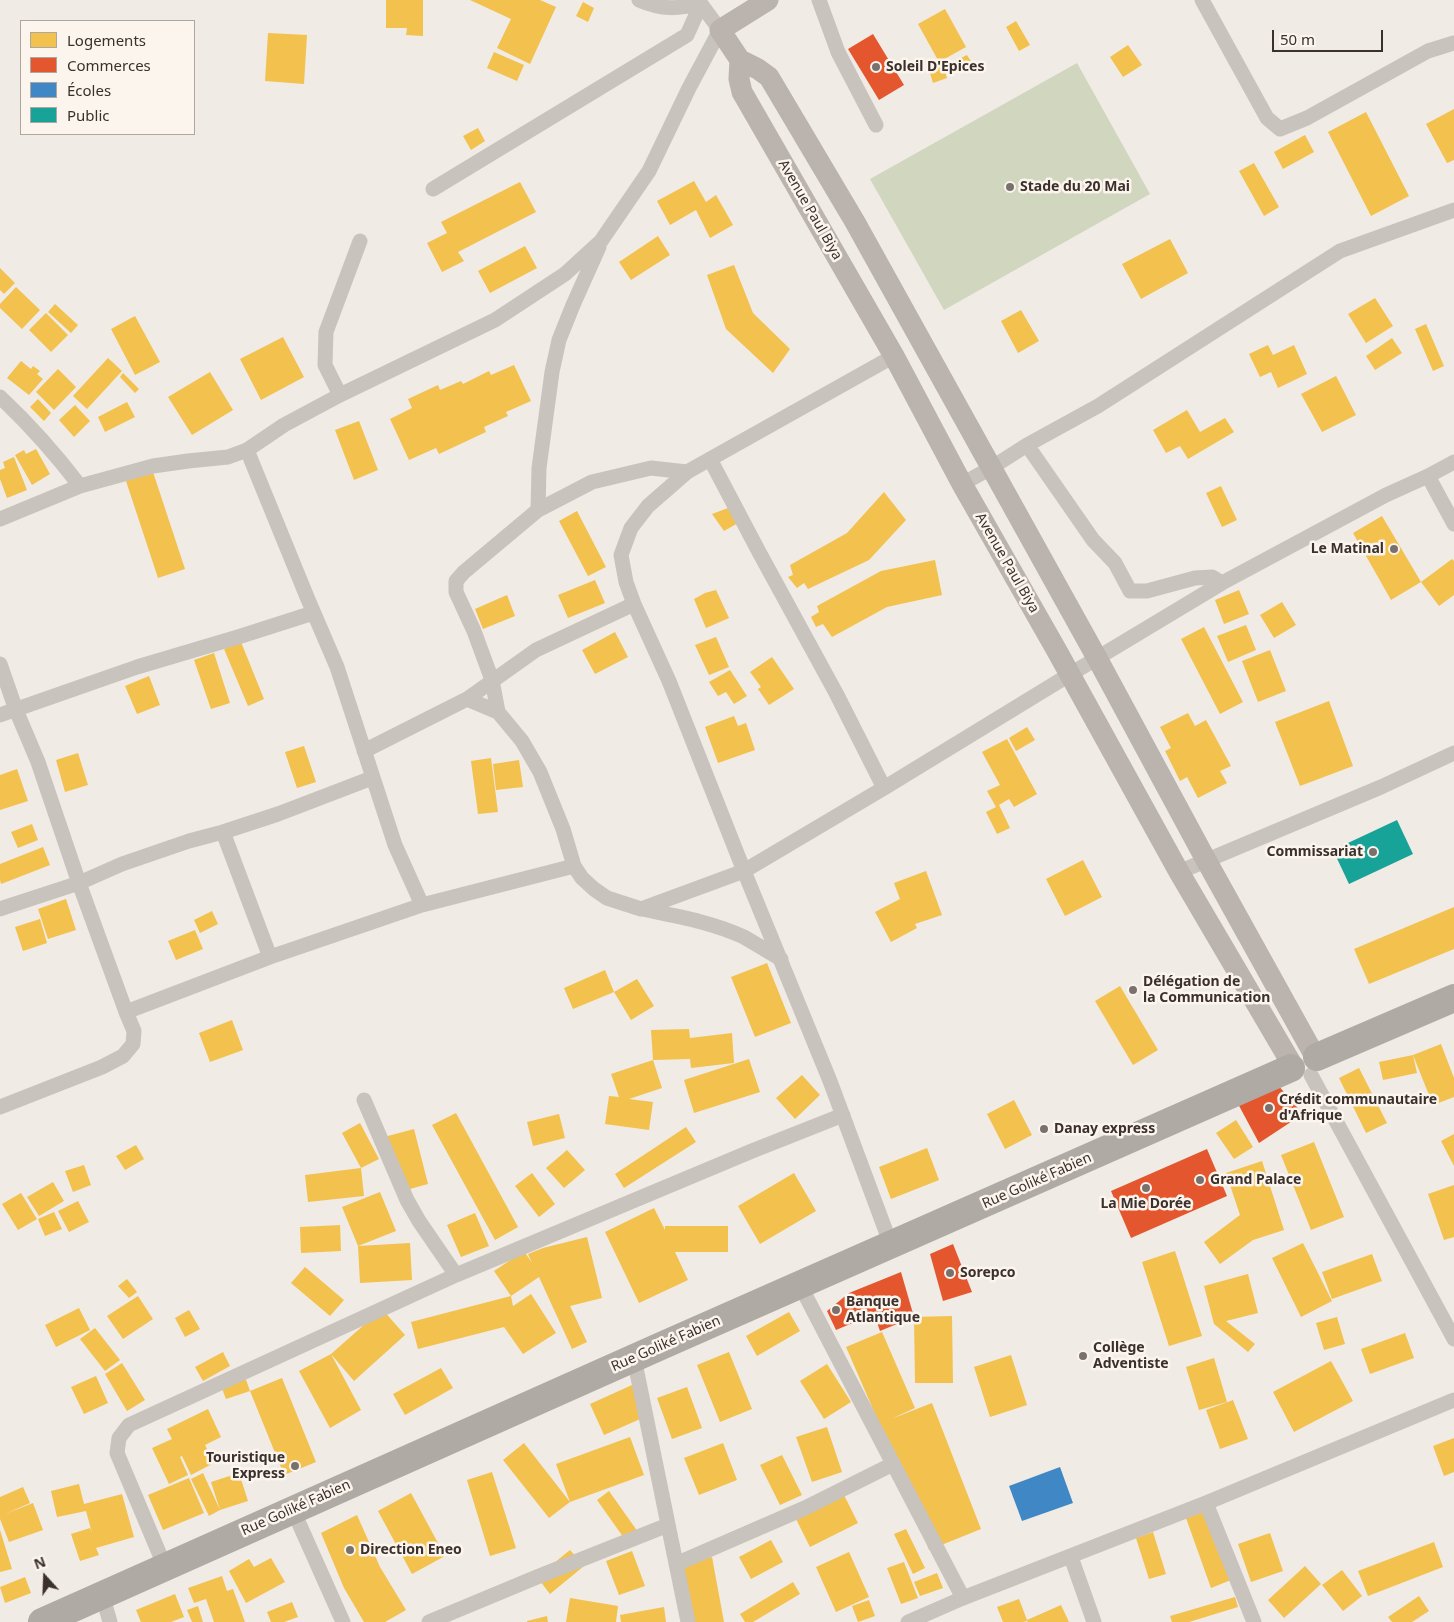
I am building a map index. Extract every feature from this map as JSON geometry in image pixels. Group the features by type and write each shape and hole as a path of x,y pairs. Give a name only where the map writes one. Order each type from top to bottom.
{"highway":[{"name":"Rue Goliké Fabien","path":"42,1622 634,1358 1304,1062 1454,998"}],"street":[{"path":"639,0 654,6 678,8 699,2"},
{"path":"538,510 539,468 552,372 560,340 573,305 601,241 649,171 689,88 720,30 768,0"},
{"path":"819,0 838,52 876,125"},
{"path":"1202,0 1267,118 1280,129 1307,118 1428,51 1454,43"},
{"path":"699,2 740,60 769,77 855,222 1097,658 1206,860 1304,1062 1454,1339"},
{"path":"433,189 687,35 699,2"},
{"name":"Avenue Paul Biya","path":"740,60 739,79 742,92 894,356 962,484 1179,872 1304,1062"},
{"path":"962,484 1098,406 1340,252 1454,210"},
{"path":"340,395 324,365 326,332 360,241"},
{"path":"0,518 80,486 153,466 228,457 247,450 284,425 340,395 495,320 564,274 601,241"},
{"path":"891,1246 843,1115 781,959 669,681 634,604 626,582 621,555 631,528 648,506 687,472 894,356"},
{"path":"0,397 24,419 54,452 80,486"},
{"path":"1027,445 1093,540 1115,563 1130,591 1147,591 1195,578 1212,577 1222,583"},
{"path":"247,450 337,667 395,845 422,905"},
{"path":"710,460 836,693 884,788"},
{"path":"642,909 744,871 1222,583 1386,495 1454,462"},
{"path":"498,712 492,680 474,631 456,592 456,581 464,572 538,510 592,482 651,468 687,472"},
{"path":"1428,476 1454,524"},
{"path":"364,751 467,699 536,650 634,604"},
{"path":"0,715 137,667 314,613"},
{"path":"0,664 16,710 38,762 79,884 134,1031 133,1044 123,1056 102,1067 0,1107"},
{"path":"467,699 498,712 522,741 540,772 563,829 574,866 582,878 600,893 607,898 642,909 688,919 744,937 781,959"},
{"path":"1179,872 1381,787 1454,753"},
{"path":"0,909 79,884 122,864 189,841 224,832 278,814 372,778"},
{"path":"224,832 270,957"},
{"path":"126,1012 270,957 422,905 574,866"},
{"path":"364,1100 407,1200 456,1276"},
{"path":"165,1567 117,1453 119,1438 129,1425 456,1276 752,1151 843,1115"},
{"path":"800,1285 963,1598"},
{"path":"634,1358 688,1622"},
{"path":"908,1622 963,1598 1206,1504 1454,1400"},
{"path":"676,1564 805,1508 893,1464"},
{"path":"1206,1504 1254,1622"},
{"path":"293,1510 343,1622"},
{"path":"429,1622 528,1580 668,1525"},
{"path":"1071,1557 1094,1622"},
{"path":"102,1594 110,1622"}],"green space":[{"name":"Stade du 20 Mai","path":"1077,63 1150,194 944,310 870,179"}],"building: Logements":[{"path":"386,0 423,0 423,36 406,35 407,28 386,28"},
{"path":"470,0 540,0 556,7 530,64 497,48 511,19"},
{"path":"583,2 594,8 588,22 576,16"},
{"path":"945,9 966,47 939,62 918,24"},
{"path":"1016,21 1030,45 1019,51 1006,27"},
{"path":"268,33 307,35 304,84 265,81"},
{"path":"1128,45 1142,65 1123,77 1110,57"},
{"path":"494,52 524,65 517,81 487,68"},
{"path":"967,55 972,63 952,73 947,65"},
{"path":"943,65 947,78 933,83 929,70"},
{"path":"1454,109 1454,160 1447,163 1426,124"},
{"path":"1366,112 1409,196 1371,216 1328,132"},
{"path":"478,128 485,141 471,150 463,136"},
{"path":"1305,135 1314,152 1283,169 1274,152"},
{"path":"1254,163 1279,207 1264,216 1239,171"},
{"path":"694,181 706,202 716,195 733,225 710,238 696,210 670,225 657,201"},
{"path":"520,182 536,212 458,252 464,261 442,272 427,243 447,233 441,222"},
{"path":"658,236 670,255 631,280 619,262"},
{"path":"1170,239 1188,273 1141,299 1122,264"},
{"path":"525,246 537,268 490,293 478,271"},
{"path":"734,265 753,313 790,349 773,373 726,329 707,275"},
{"path":"0,268 15,283 4,294 0,290"},
{"path":"16,287 40,310 22,329 0,308 0,304"},
{"path":"1375,298 1393,326 1366,343 1348,314"},
{"path":"55,304 78,325 71,333 48,312"},
{"path":"1021,310 1039,341 1018,353 1001,321"},
{"path":"46,313 68,335 51,352 29,330"},
{"path":"135,316 160,362 135,375 111,329"},
{"path":"1426,324 1444,366 1433,371 1415,329"},
{"path":"283,337 304,377 261,400 240,359"},
{"path":"1392,338 1402,353 1375,370 1366,356"},
{"path":"1268,345 1273,355 1294,345 1307,374 1278,388 1271,372 1260,377 1249,354"},
{"path":"108,358 122,371 87,409 73,396"},
{"path":"21,361 31,369 33,366 40,371 37,374 43,379 29,395 7,378"},
{"path":"514,365 531,401 506,412 508,416 484,427 486,432 439,454 436,448 409,460 390,419 412,408 408,399 438,385 440,390 461,381 463,384 489,371 491,375"},
{"path":"58,369 76,387 54,410 36,392"},
{"path":"210,372 233,410 192,435 168,397"},
{"path":"123,373 139,389 135,393 120,377"},
{"path":"1336,376 1356,415 1322,432 1301,394"},
{"path":"38,399 51,413 44,421 30,407"},
{"path":"127,402 135,417 105,432 98,417"},
{"path":"75,405 90,421 74,437 59,420"},
{"path":"1187,410 1200,432 1225,418 1234,432 1188,459 1180,446 1166,453 1153,430"},
{"path":"359,421 378,470 354,480 335,430"},
{"path":"36,449 50,474 32,485 15,455 24,450 26,454"},
{"path":"14,457 27,490 7,498 0,479 0,470 5,468 3,462"},
{"path":"153,472 185,569 158,578 126,481"},
{"path":"1221,486 1237,520 1222,527 1206,493"},
{"path":"884,492 906,520 869,560 808,589 804,583 797,588 788,577 793,575 790,565 847,533"},
{"path":"728,508 738,523 724,531 712,514"},
{"path":"577,511 606,567 588,576 559,521"},
{"path":"1382,516 1421,582 1391,600 1353,533"},
{"path":"1452,559 1454,561 1454,595 1439,606 1421,582"},
{"path":"935,560 942,595 887,607 832,637 823,624 816,627 811,617 819,612 817,606 881,571"},
{"path":"595,580 605,603 568,618 558,595"},
{"path":"716,590 729,618 706,628 694,599"},
{"path":"1239,590 1249,614 1224,624 1215,600"},
{"path":"507,595 515,616 483,629 475,609"},
{"path":"1282,602 1296,625 1274,638 1260,615"},
{"path":"1246,625 1256,650 1228,662 1217,636"},
{"path":"1204,627 1243,702 1220,714 1181,639"},
{"path":"615,632 628,657 595,674 582,650"},
{"path":"716,637 729,667 709,675 695,645"},
{"path":"241,642 264,699 248,706 224,649"},
{"path":"1270,650 1286,691 1258,702 1242,661"},
{"path":"214,653 230,703 211,709 194,660"},
{"path":"772,657 794,689 769,705 758,689 761,687 750,672"},
{"path":"730,670 747,696 734,704 726,692 718,696 709,682"},
{"path":"149,676 160,705 137,714 125,686"},
{"path":"1329,701 1353,766 1300,786 1275,722"},
{"path":"1188,713 1195,726 1206,720 1231,766 1220,771 1227,783 1198,798 1187,777 1180,781 1165,751 1171,748 1160,727"},
{"path":"734,716 738,726 746,723 755,750 718,763 705,727"},
{"path":"1027,727 1035,740 1016,751 1009,738"},
{"path":"1007,739 1037,794 1014,807 1009,799 999,805 1010,828 997,834 986,812 996,807 987,791 1000,785 982,752"},
{"path":"304,746 316,782 297,788 285,752"},
{"path":"78,753 88,785 65,792 56,760"},
{"path":"491,758 498,812 478,814 471,761"},
{"path":"519,760 523,787 496,790 493,764"},
{"path":"17,769 28,801 0,810 0,775"},
{"path":"32,824 38,840 18,848 11,832"},
{"path":"43,847 50,865 1,884 0,864"},
{"path":"1083,860 1102,897 1065,916 1046,879"},
{"path":"926,871 942,915 915,924 917,928 891,942 875,912 900,899 894,883"},
{"path":"66,899 76,930 48,939 38,909"},
{"path":"1454,907 1454,949 1369,984 1354,949"},
{"path":"212,911 218,924 200,933 194,920"},
{"path":"40,919 47,943 23,951 15,927"},
{"path":"195,930 203,949 176,960 168,941"},
{"path":"767,963 791,1023 755,1037 731,977"},
{"path":"605,970 614,992 573,1009 564,988"},
{"path":"637,979 654,1006 631,1020 614,992"},
{"path":"1120,986 1158,1050 1133,1065 1095,1001"},
{"path":"232,1020 243,1050 210,1062 199,1033"},
{"path":"689,1029 690,1038 732,1033 734,1063 691,1068 690,1059 653,1060 651,1030"},
{"path":"1441,1044 1454,1078 1454,1097 1433,1105 1413,1055"},
{"path":"1413,1055 1417,1073 1383,1080 1379,1062"},
{"path":"749,1059 760,1092 694,1113 684,1080"},
{"path":"653,1060 662,1088 629,1099 653,1102 649,1130 605,1124 609,1096 619,1097 611,1074"},
{"path":"1359,1068 1387,1123 1366,1133 1339,1078"},
{"path":"802,1075 820,1095 795,1119 776,1098"},
{"path":"1014,1100 1032,1135 1005,1149 987,1114"},
{"path":"456,1113 518,1227 495,1240 432,1125"},
{"path":"559,1114 565,1138 533,1146 527,1122"},
{"path":"1236,1120 1253,1147 1234,1159 1216,1133"},
{"path":"360,1123 379,1159 361,1168 342,1133"},
{"path":"686,1127 696,1142 624,1188 615,1174"},
{"path":"414,1129 428,1184 399,1192 384,1137"},
{"path":"1454,1134 1454,1166 1441,1141"},
{"path":"1314,1142 1344,1217 1311,1230 1281,1155"},
{"path":"136,1145 144,1159 125,1170 116,1156"},
{"path":"927,1148 939,1180 891,1199 879,1167"},
{"path":"567,1150 585,1170 564,1188 546,1168"},
{"path":"1262,1161 1284,1230 1253,1240 1220,1264 1204,1242 1240,1215 1226,1173"},
{"path":"84,1165 91,1185 73,1192 65,1171"},
{"path":"361,1168 364,1196 308,1202 305,1175"},
{"path":"532,1173 555,1204 539,1217 515,1186"},
{"path":"794,1173 816,1211 760,1244 738,1206"},
{"path":"53,1182 64,1201 39,1216 27,1197"},
{"path":"1454,1185 1454,1237 1444,1240 1428,1194"},
{"path":"380,1192 396,1231 358,1246 342,1207"},
{"path":"21,1193 37,1219 18,1230 2,1204"},
{"path":"78,1201 89,1222 69,1232 58,1211"},
{"path":"654,1208 665,1230 665,1226 728,1226 728,1252 675,1252 688,1280 639,1303 605,1232"},
{"path":"54,1212 62,1229 45,1236 38,1219"},
{"path":"475,1213 489,1246 461,1257 447,1225"},
{"path":"340,1225 341,1251 301,1253 300,1227"},
{"path":"587,1237 602,1298 570,1306 587,1342 572,1349 539,1277 511,1296 494,1271 524,1251 532,1263 528,1254 543,1248"},
{"path":"410,1243 412,1280 360,1283 358,1246"},
{"path":"1303,1243 1332,1301 1301,1317 1272,1258"},
{"path":"1175,1251 1202,1336 1169,1346 1142,1262"},
{"path":"1372,1254 1382,1281 1332,1299 1322,1272"},
{"path":"305,1267 344,1300 330,1316 291,1283"},
{"path":"1248,1274 1258,1313 1226,1321 1255,1344 1248,1352 1214,1324 1204,1286"},
{"path":"127,1279 137,1292 129,1298 118,1286"},
{"path":"531,1294 556,1333 523,1354 504,1327 418,1349 411,1322 511,1296 513,1306"},
{"path":"138,1296 153,1319 123,1339 107,1316"},
{"path":"79,1308 90,1330 56,1347 45,1325"},
{"path":"382,1309 405,1335 354,1381 331,1354"},
{"path":"189,1310 200,1329 185,1337 175,1318"},
{"path":"789,1312 800,1331 757,1356 746,1336"},
{"path":"952,1316 953,1383 915,1383 914,1317"},
{"path":"1337,1317 1345,1344 1324,1350 1316,1323"},
{"path":"95,1328 120,1360 105,1371 80,1339"},
{"path":"882,1332 915,1408 891,1419 932,1403 981,1529 929,1550 879,1423 846,1347"},
{"path":"1405,1333 1414,1358 1370,1374 1361,1349"},
{"path":"223,1352 230,1366 203,1381 195,1367"},
{"path":"729,1352 752,1409 720,1422 697,1365"},
{"path":"331,1354 361,1410 330,1428 299,1371"},
{"path":"1011,1355 1027,1405 990,1417 974,1367"},
{"path":"1214,1358 1227,1402 1199,1410 1186,1367"},
{"path":"1331,1361 1353,1401 1294,1432 1273,1392"},
{"path":"122,1363 145,1400 127,1411 105,1374"},
{"path":"827,1364 851,1402 824,1419 800,1381"},
{"path":"441,1368 453,1388 405,1415 393,1394"},
{"path":"96,1376 108,1403 84,1414 71,1387"},
{"path":"245,1377 250,1391 226,1399 221,1386"},
{"path":"282,1378 316,1462 284,1475 250,1391"},
{"path":"632,1385 647,1416 604,1435 590,1404"},
{"path":"687,1387 702,1428 672,1439 657,1398"},
{"path":"1233,1400 1248,1439 1220,1449 1206,1410"},
{"path":"208,1409 221,1437 205,1445 214,1463 191,1475 182,1456 180,1457 188,1475 169,1484 152,1448 172,1439 167,1429"},
{"path":"827,1427 842,1472 812,1482 796,1437"},
{"path":"630,1437 644,1475 570,1502 556,1464"},
{"path":"1454,1438 1454,1472 1444,1476 1433,1446"},
{"path":"524,1443 570,1502 549,1518 503,1460"},
{"path":"723,1443 737,1480 699,1495 684,1458"},
{"path":"782,1455 802,1495 780,1505 760,1465"},
{"path":"492,1472 516,1548 490,1556 467,1480"},
{"path":"203,1473 220,1510 209,1516 191,1479"},
{"path":"239,1473 248,1501 220,1510 211,1482"},
{"path":"189,1478 204,1513 163,1530 148,1495"},
{"path":"79,1484 84,1504 122,1494 134,1537 96,1548 99,1555 80,1561 71,1534 90,1528 92,1533 86,1511 57,1517 51,1491"},
{"path":"23,1487 30,1503 5,1514 33,1503 43,1530 9,1542 0,1519 0,1497"},
{"path":"609,1491 638,1532 626,1541 597,1500"},
{"path":"411,1493 445,1556 412,1574 378,1511"},
{"path":"843,1493 858,1523 810,1547 795,1517"},
{"path":"1206,1511 1231,1580 1211,1588 1186,1518"},
{"path":"357,1515 380,1567 406,1610 385,1622 364,1622 344,1588 321,1533"},
{"path":"906,1529 925,1568 913,1574 894,1534"},
{"path":"0,1530 12,1569 0,1572"},
{"path":"1153,1532 1166,1574 1149,1579 1136,1538"},
{"path":"1270,1533 1283,1571 1251,1582 1238,1544"},
{"path":"771,1540 783,1562 751,1579 739,1557"},
{"path":"1434,1542 1443,1567 1368,1596 1358,1571"},
{"path":"570,1550 584,1566 550,1594 537,1577"},
{"path":"632,1551 645,1586 619,1595 606,1561"},
{"path":"849,1552 869,1597 836,1612 816,1567"},
{"path":"712,1557 724,1622 687,1622 676,1564"},
{"path":"271,1558 285,1582 246,1603 229,1571 249,1559 254,1567"},
{"path":"904,1562 918,1598 901,1604 887,1568"},
{"path":"1305,1566 1321,1584 1284,1618 1268,1600"},
{"path":"1342,1570 1362,1596 1343,1611 1322,1585"},
{"path":"937,1573 943,1588 920,1596 914,1582"},
{"path":"222,1576 227,1591 233,1589 245,1622 214,1622 206,1599 194,1603 188,1588"},
{"path":"25,1577 31,1593 5,1603 0,1587"},
{"path":"793,1582 800,1594 753,1622 745,1622 740,1614"},
{"path":"175,1594 184,1617 171,1622 141,1622 136,1610"},
{"path":"1419,1596 1429,1611 1412,1622 1392,1622 1388,1617"},
{"path":"1235,1597 1238,1607 1189,1622 1172,1622 1170,1616"},
{"path":"570,1598 618,1606 616,1622 566,1622"},
{"path":"1019,1599 1027,1620 1061,1605 1069,1622 1003,1622 997,1607"},
{"path":"869,1600 875,1616 858,1622 852,1606"},
{"path":"292,1602 298,1617 284,1622 271,1622 267,1612"},
{"path":"198,1606 203,1622 192,1622 187,1610"},
{"path":"664,1607 666,1622 621,1622 620,1615"},
{"path":"547,1616 548,1622 527,1622 527,1621"}],"building: Commerces":[{"name":"Soleil D'Epices","path":"873,34 904,85 879,100 848,49"},
{"name":"Crédit communautaire d'Afrique","path":"1277,1084 1303,1114 1259,1143 1237,1102"},
{"path":"1207,1149 1227,1196 1131,1238 1111,1191"},
{"name":"Sorepco","path":"953,1244 972,1292 943,1301 930,1254"},
{"path":"901,1272 914,1317 880,1331 874,1314 836,1330 827,1311 849,1293"}],"building: Écoles":[{"path":"1060,1467 1073,1503 1022,1521 1009,1486"}],"building: Public":[{"name":"Commissariat","path":"1397,820 1413,854 1349,884 1333,850"}],"place":[{"name":"Soleil D'Epices","path":"876,67"},
{"name":"Stade du 20 Mai","path":"1010,187"},
{"name":"Le Matinal","path":"1394,549"},
{"name":"Commissariat","path":"1373,852"},
{"name":"Délégation de la Communication","path":"1133,990"},
{"name":"Crédit communautaire d'Afrique","path":"1269,1108"},
{"name":"Danay express","path":"1044,1129"},
{"name":"Grand Palace","path":"1200,1180"},
{"name":"La Mie Dorée","path":"1146,1188"},
{"name":"Sorepco","path":"950,1273"},
{"name":"Banque Atlantique","path":"836,1310"},
{"name":"Collège Adventiste","path":"1083,1356"},
{"name":"Touristique Express","path":"295,1466"},
{"name":"Direction Eneo","path":"350,1550"}]}
